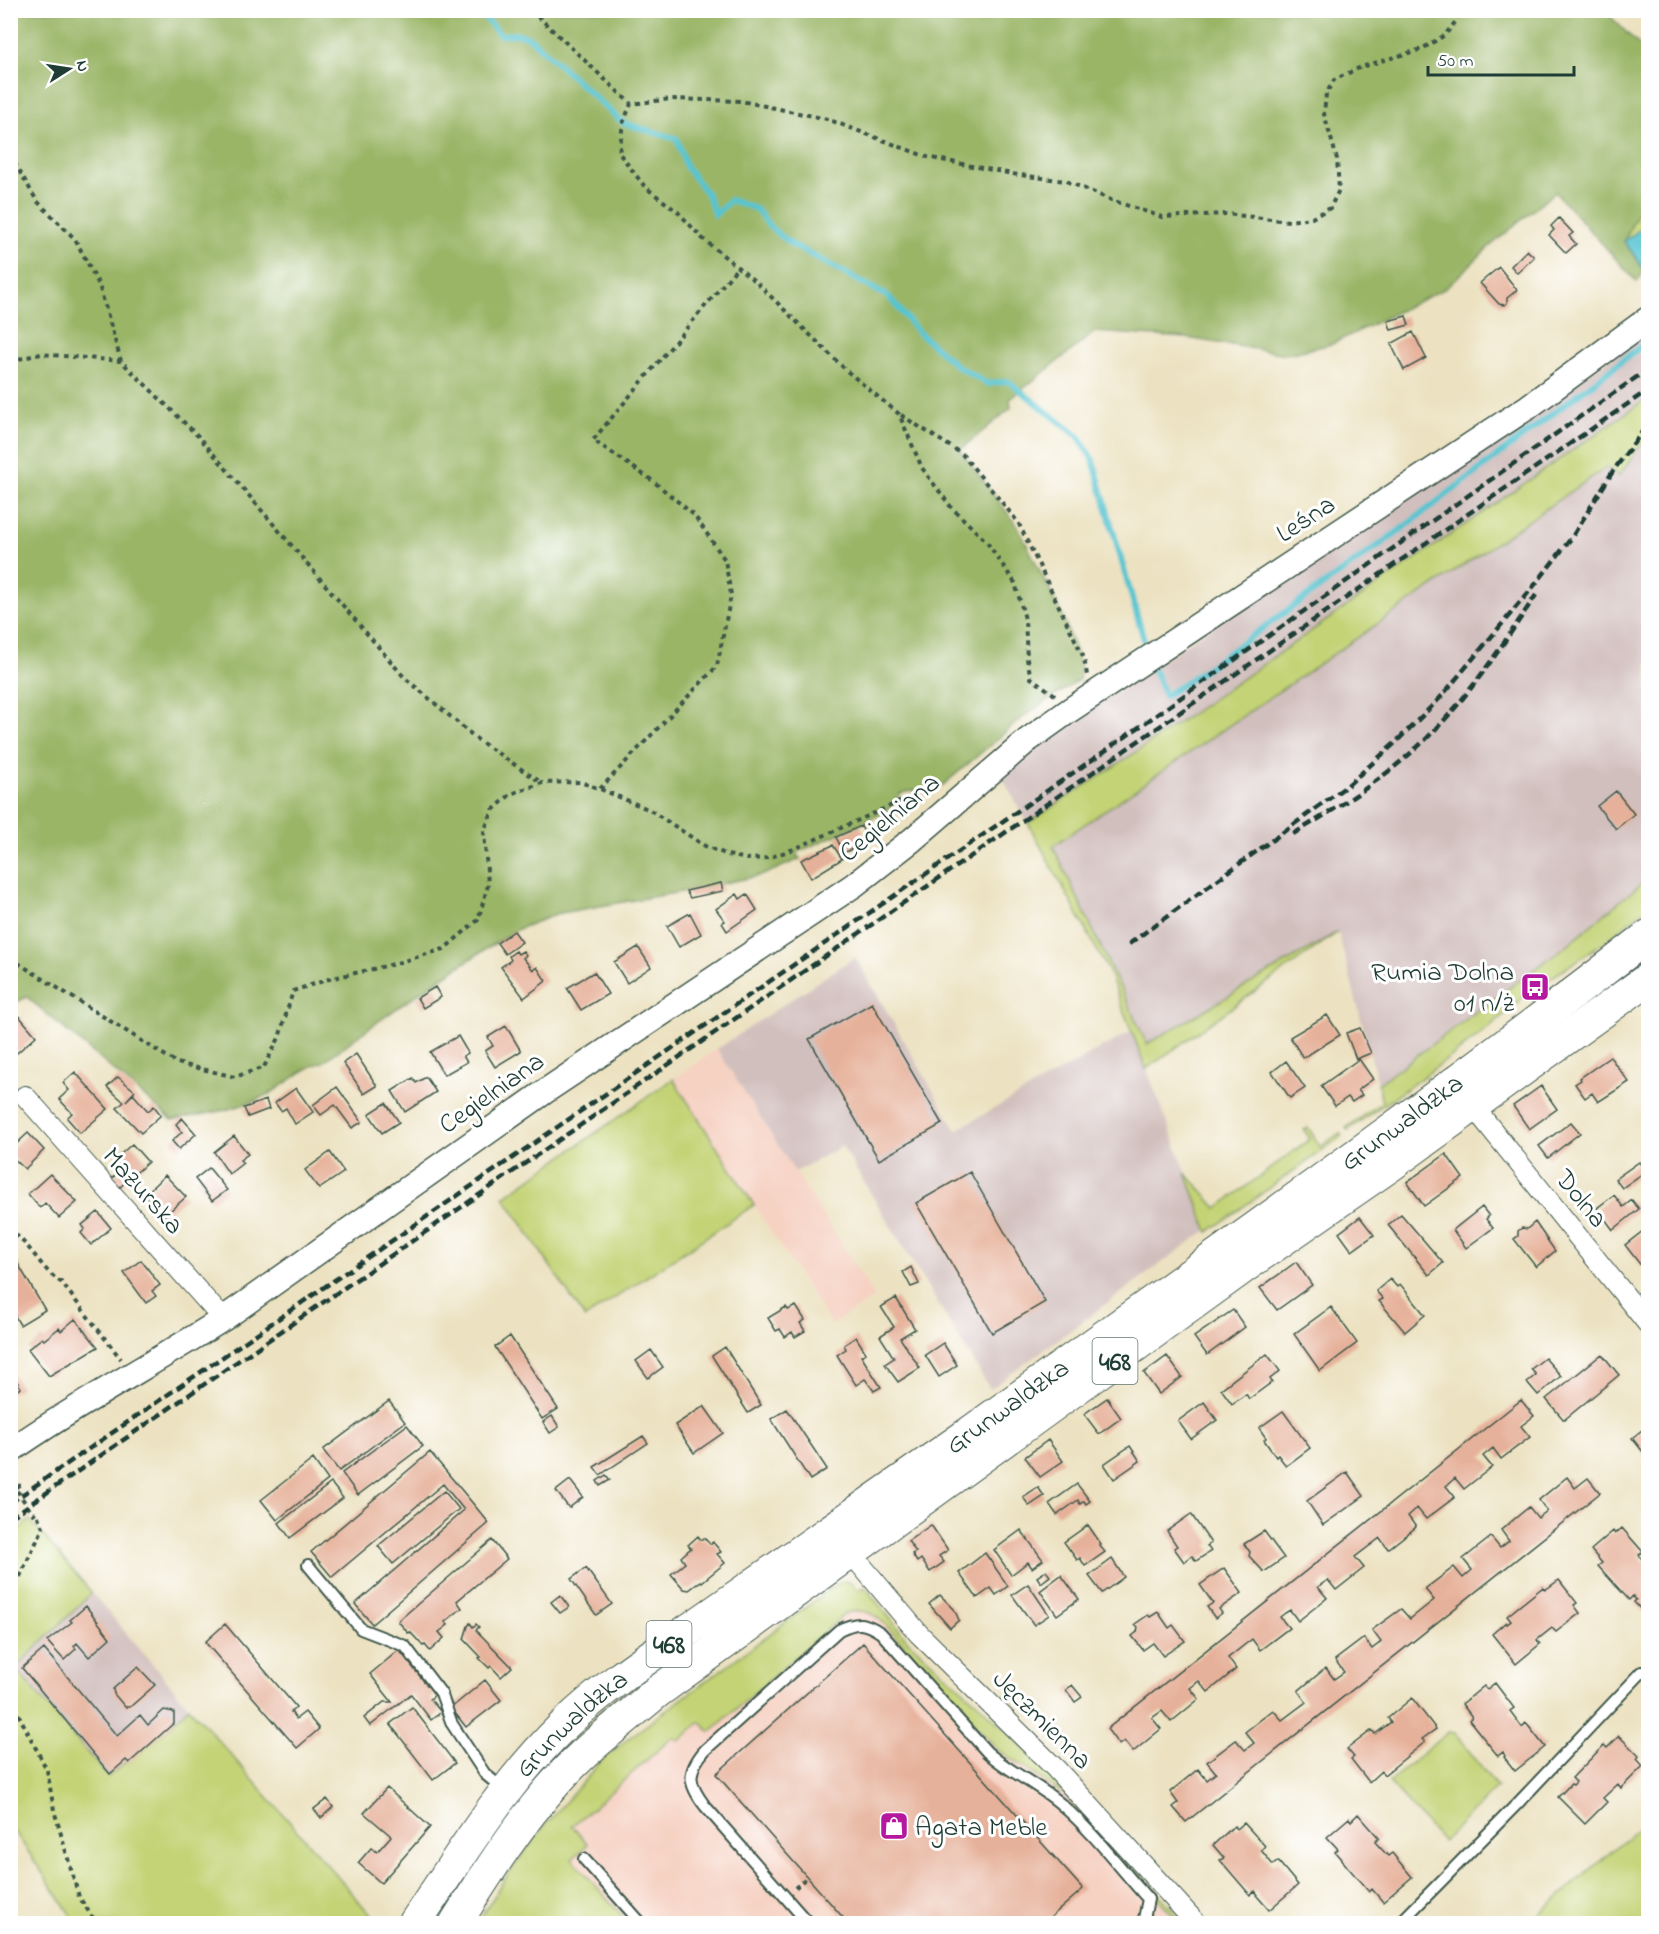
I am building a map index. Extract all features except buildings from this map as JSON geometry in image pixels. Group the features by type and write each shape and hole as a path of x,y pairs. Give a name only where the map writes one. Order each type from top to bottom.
{"main road":[{"name":"Grunwaldzka","path":"414,1923 525,1767 563,1725 616,1681 1057,1370 1535,1023 1648,936"},
{"name":"Grunwaldzka","path":"455,1923 485,1876 556,1781 588,1750 657,1692 1255,1259 1473,1106 1648,979"}],"street":[{"name":"Leśna","path":"996,766 1070,710 1528,407 1648,319"},
{"name":"Cegielniana","path":"16,1459 39,1431 223,1319 540,1094 854,885 912,840 996,766"},
{"name":"Mazurska","path":"25,1096 223,1319"},
{"name":"Dolna","path":"1473,1106 1648,1324"},
{"name":"Jęczmienna","path":"850,1552 919,1634 1056,1769 1197,1923"}],"lane":[{"path":"308,1565 361,1629 405,1646 441,1693 452,1724 484,1774 506,1792"},
{"path":"809,1923 705,1806 695,1793 690,1776 694,1762 705,1750 839,1630 852,1623 868,1624 881,1633 987,1752 1061,1804 1076,1818 1148,1899 1143,1923"},
{"path":"1399,1923 1518,1803 1642,1672"},
{"path":"585,1859 642,1923"}],"path":[{"path":"531,10 631,105"},
{"path":"631,105 671,99 741,101 827,119 927,157 1066,182 1162,217 1226,214 1289,221 1300,220 1312,218 1330,208 1339,190 1337,159 1324,114 1326,94 1334,80 1361,67 1422,49 1445,35 1456,21 1460,10"},
{"path":"631,105 623,123 619,153 645,187 678,212 702,238 757,283 848,372 899,414 962,454 1018,522 1084,658 1088,681"},
{"path":"10,155 37,201 75,239 99,285 121,361 198,436 404,676 478,740 542,783"},
{"path":"600,789 717,666 731,595 725,560 694,515 653,481 593,440 737,268"},
{"path":"10,361 41,354 121,361"},
{"path":"899,414 922,468 951,507 986,541 1015,583 1025,618 1027,659 1031,678 1062,699"},
{"path":"10,958 177,1063 235,1077 264,1067 279,1038 293,991 329,979 390,966 444,949 477,920 488,885 484,831 493,810 511,794 542,783 580,782 650,810 705,846 747,859 768,858 794,849 908,798"},
{"path":"10,1227 54,1278 61,1282 125,1365"},
{"path":"10,1602 43,1528 36,1512 33,1514 15,1488 19,1485 12,1475 16,1459"},
{"path":"10,1698 47,1770 54,1810 79,1897 97,1923"}],"shaded area":[{"path":"1648,333 1648,878 1566,946 1378,1084 1338,932 1147,1044 1053,846 1036,839 1001,775 1088,710"},
{"path":"855,957 956,1130 1132,1031 1208,1229 990,1389 842,1146 795,1172 717,1049"},
{"path":"717,1049 875,1297 831,1325 673,1079"},
{"path":"92,1593 189,1707 174,1723 109,1777 15,1667"},
{"path":"859,1609 873,1613 884,1623 999,1751 1065,1795 1180,1923 629,1923 572,1859 588,1844 572,1826 674,1736 679,1741 701,1721 710,1732 846,1613"}],"green space":[{"path":"10,11 1605,11 1648,54 1648,190 1624,241 1643,268 1643,273 1637,282 1555,192 1488,248 1446,288 1332,344 1287,354 1187,338 1095,332 1010,399 1011,408 960,450 1018,527 1063,617 1081,667 1079,680 1027,714 943,785 901,793 886,812 796,853 800,859 763,875 555,914 523,927 440,979 323,1062 308,1068 267,1095 233,1108 172,1120 27,997 11,1005"},
{"path":"1648,190 1648,224 1624,241"},
{"path":"1648,398 1648,441 1641,445 1619,476 1607,467 1053,846 1147,1044 1338,932 1146,1069 1109,972 1028,823 1132,755"},
{"path":"1648,878 1648,906 1635,917 1567,967 1539,986 1538,983 1529,989 1530,991 1509,1010 1465,1046 1348,1130 1346,1128 1382,1102 1378,1084 1566,946"},
{"path":"673,1079 754,1205 585,1318 504,1197"},
{"path":"1308,1127 1320,1147 1340,1133 1342,1136 1208,1232 1186,1173 1217,1208 1310,1139 1304,1130"},
{"path":"30,1520 92,1593 15,1668 108,1777 127,1761 129,1762 189,1707 378,1923 76,1923 11,1826 10,1536"},
{"path":"840,1582 852,1583 858,1590 865,1587 908,1641 982,1707 1059,1783 1185,1923 1180,1923 1065,1795 999,1751 884,1623 871,1614 857,1611 846,1613 710,1732 700,1722 679,1741 673,1737 572,1826 588,1844 572,1859 629,1923 477,1924 508,1874 543,1828 603,1759"},
{"path":"1448,1732 1455,1733 1497,1787 1443,1842 1389,1782"},
{"path":"1648,1820 1648,1923 1529,1923"}],"water":[{"path":"1648,224 1648,265 1643,268 1624,241"}],"waterway":[{"path":"478,10 500,35 519,34 530,38 623,123 677,139 686,167 707,194 715,215 730,200 756,209 771,228 791,244 889,297 918,332 957,366 988,384 1008,381 1078,436 1093,460 1144,640"},
{"path":"1154,670 1165,696 1403,528 1648,341"}],"railway":[{"path":"10,1503 1105,751 1648,369"},
{"path":"10,1518 1648,390"},
{"path":"1129,944 1348,785 1394,744 1440,698 1572,537 1613,471 1648,424"},
{"path":"1293,834 1363,790 1396,766 1427,738 1472,687 1536,595"}],"place":[{"name":"Rumia Dolna 01 n/ż","path":"1535,987"},
{"name":"Agata Meble","path":"894,1826"}]}
